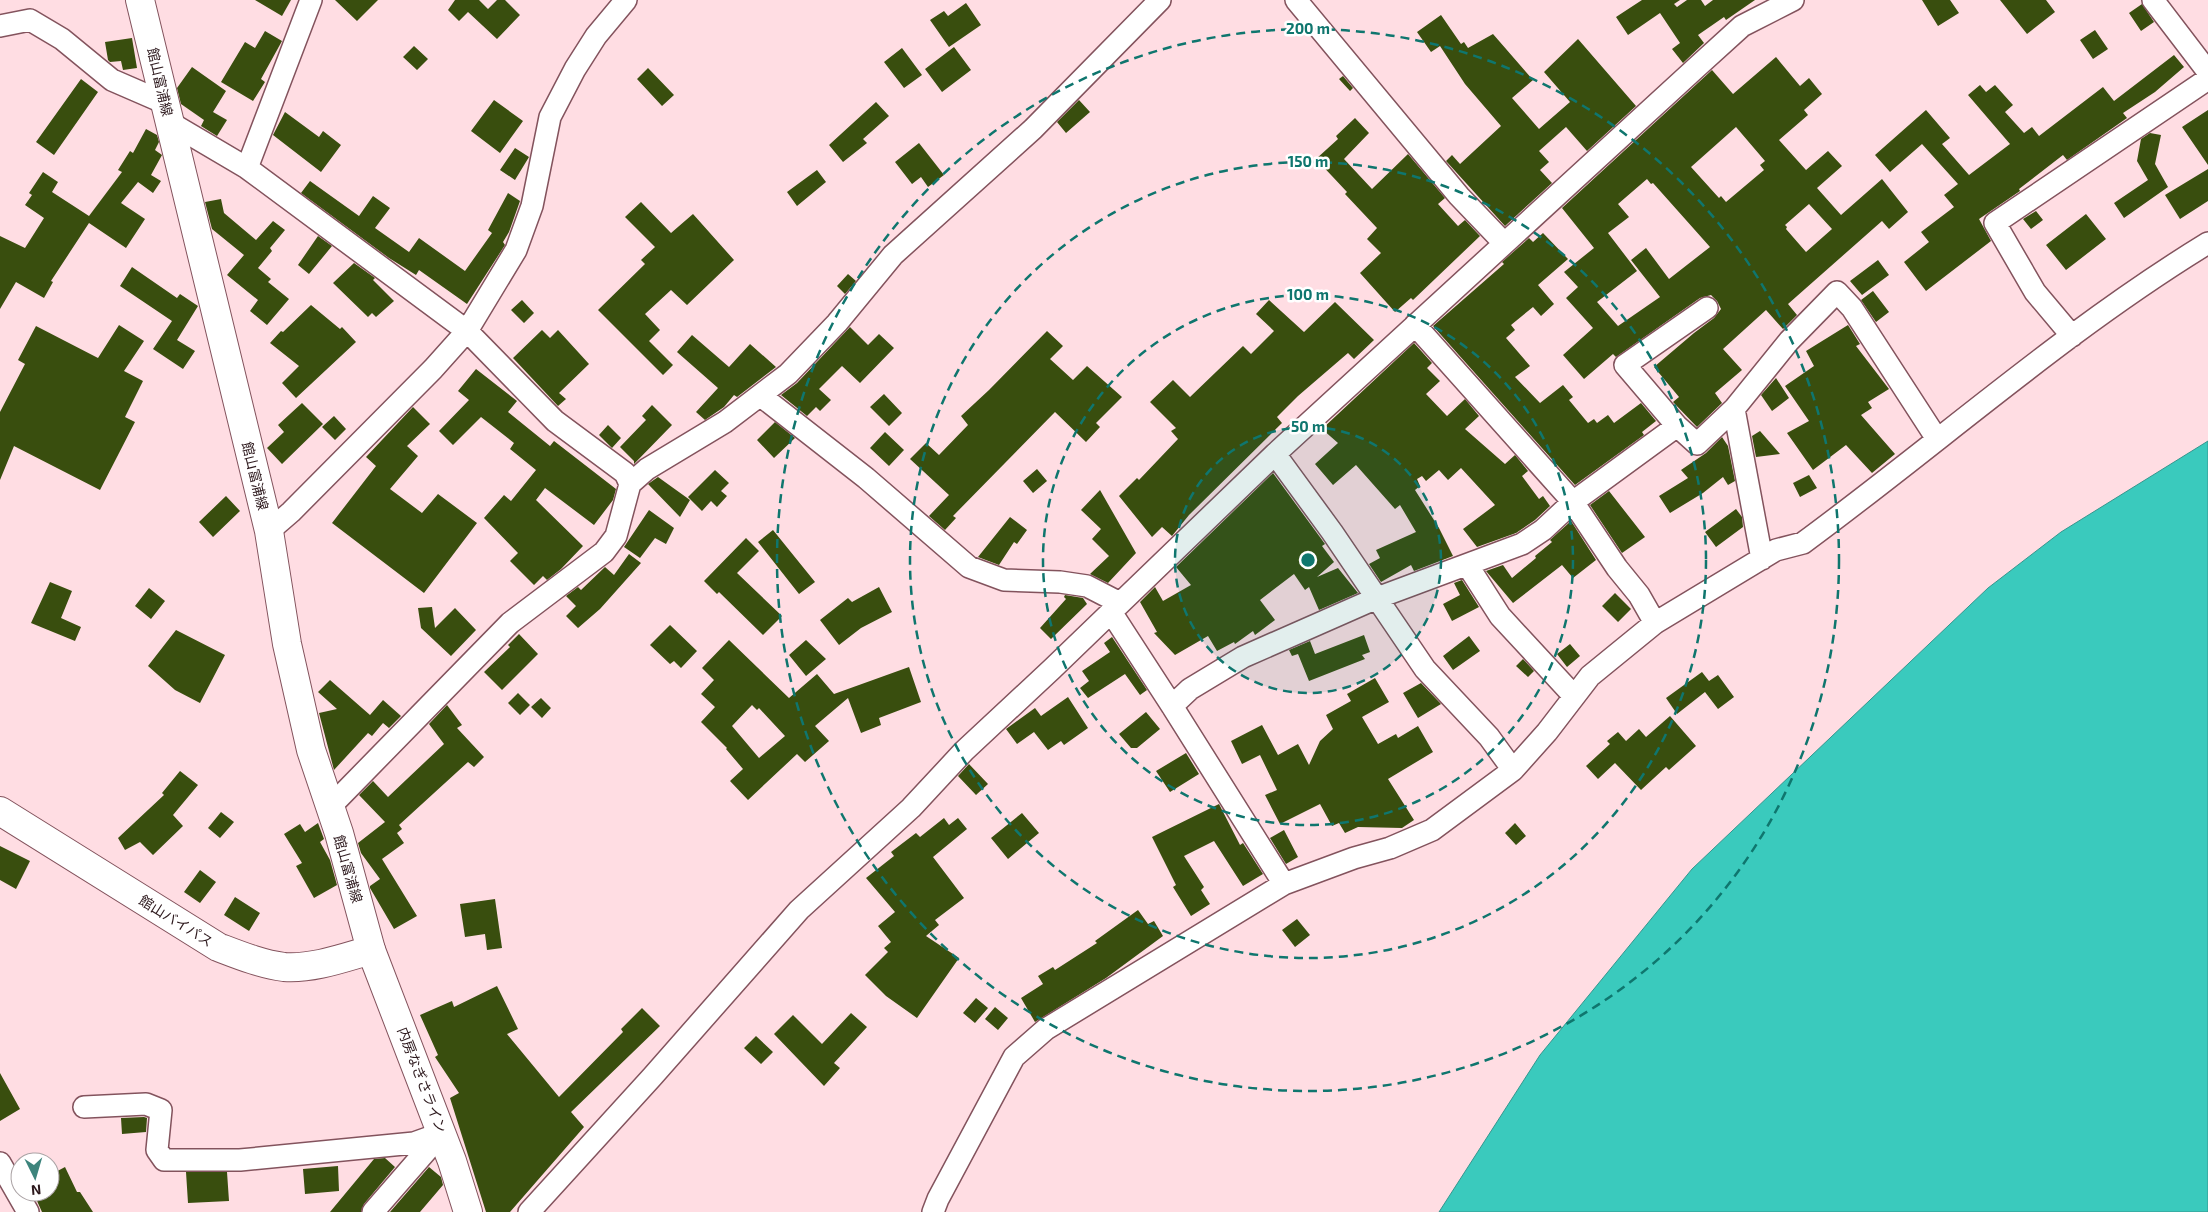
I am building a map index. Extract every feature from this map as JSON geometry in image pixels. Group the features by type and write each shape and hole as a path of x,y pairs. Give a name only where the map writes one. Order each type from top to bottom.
{"main road":[{"name":"館山富浦線","path":"140,0 269,530 289,654 311,750 330,807 371,950"},
{"name":"館山バイパス","path":"0,811 218,947 243,957 284,967 307,966 371,950"},
{"name":"内房なぎさライン","path":"371,950 442,1133 468,1212"}],"street":[{"path":"247,168 310,0"},
{"path":"269,530 291,512 467,331 516,250 532,206 550,116 586,52 626,0"},
{"path":"330,807 510,623 604,552 616,536 630,484 647,469 725,422 788,374 838,323 893,255 1033,129 1160,0"},
{"path":"1296,0 1459,196 1504,243"},
{"path":"529,1212 652,1077 799,910 911,808 964,751 1275,454 1742,26 1793,0"},
{"path":"2153,0 2208,72"},
{"path":"0,26 30,20 62,39 112,80 167,113 247,168 467,331 555,421 625,473 630,484"},
{"path":"2072,336 2035,292 1995,224 2208,79"},
{"path":"933,1212 938,1199 1014,1057 1046,1029 1284,884 1354,858 1390,848 1432,830 1513,770 1547,732 1573,695 1590,676 1655,623 1776,550 1803,543 2072,336 2165,269 2208,243"},
{"path":"1707,308 1626,365 1677,426 1697,444 1734,409 1789,341 1837,292 1852,308 1937,439"},
{"path":"1416,325 1573,502 1617,568 1639,595 1655,623"},
{"path":"761,396 866,478 969,567 1004,580 1060,582 1087,586 1115,608 1172,706 1284,884"},
{"path":"1734,409 1762,558"},
{"path":"1172,706 1190,690 1243,657 1377,598 1439,574 1468,566 1522,544 1543,530 1573,502 1677,426"},
{"path":"1275,454 1425,669 1489,737 1513,770"},
{"path":"1468,566 1500,616 1573,695"},
{"path":"84,1107 146,1104 161,1110 157,1150 164,1160 240,1160 414,1143 442,1133"},
{"path":"373,1212 442,1133"},
{"path":"0,1162 28,1212"}],"water":[{"path":"2208,441 2208,1212 1439,1212 1540,1055 1692,869 1988,588 2061,532"}],"building":[{"path":"255,0 291,0 282,16"},
{"path":"335,0 378,0 357,21"},
{"path":"455,0 479,0 488,9 497,0 505,0 520,15 497,39 468,12 459,21 448,10"},
{"path":"1642,0 1680,0 1674,4 1677,7 1687,0 1701,0 1705,6 1713,0 1755,0 1726,20 1724,17 1698,35 1704,43 1683,63 1672,49 1680,43 1660,13 1628,35 1616,17"},
{"path":"1922,0 1950,0 1959,13 1938,26"},
{"path":"2000,0 2046,0 2055,12 2027,34"},
{"path":"966,3 981,25 949,47 930,20 944,11 948,16"},
{"path":"2142,4 2154,22 2141,31 2129,13"},
{"path":"1441,15 1461,44 1464,42 1468,48 1493,34 1533,80 1512,98 1539,129 1570,102 1544,72 1578,39 1636,106 1587,151 1566,127 1539,151 1549,162 1540,170 1552,183 1505,226 1446,161 1452,155 1460,164 1501,126 1465,84 1440,46 1431,52 1417,32"},
{"path":"2095,30 2108,49 2093,59 2080,40"},
{"path":"265,31 282,41 261,79 265,82 253,101 221,82 245,42 255,48"},
{"path":"132,38 137,68 123,70 121,61 110,62 108,60 105,42"},
{"path":"414,46 428,59 417,70 403,57"},
{"path":"954,47 971,70 942,92 925,69"},
{"path":"902,48 922,75 904,88 884,62"},
{"path":"2174,55 2184,67 2155,92 2123,113 2127,118 2067,160 2063,155 2019,189 2020,191 1979,219 1991,241 1926,291 1904,262 1929,242 1921,232 1954,207 1944,195 1958,184 1922,144 1890,172 1875,155 1926,110 1950,138 1942,144 1969,175 2010,144 1968,95 1980,85 1986,92 1995,85 2013,105 2005,112 2024,133 2032,127 2039,136 2103,87 2114,101"},
{"path":"1776,57 1800,86 1809,78 1822,94 1804,110 1808,115 1779,140 1806,170 1828,151 1842,166 1817,188 1841,215 1882,179 1908,212 1889,229 1882,221 1788,304 1797,315 1783,329 1766,310 1723,349 1742,370 1715,393 1722,403 1697,427 1673,402 1679,397 1654,367 1714,318 1721,309 1717,301 1711,295 1700,298 1616,357 1613,354 1584,379 1563,355 1593,328 1566,298 1578,287 1564,272 1594,248 1562,208 1712,70 1733,94","holes":["1736,127 1765,161 1760,165 1764,170 1726,202 1721,196 1719,198 1691,167","1647,179 1651,184 1653,183 1710,247 1669,279 1646,248 1631,260 1660,297 1618,326 1597,302 1637,271 1608,233 1629,217 1618,204","1809,204 1832,229 1806,252 1786,229 1785,225"]},
{"path":"192,67 226,91 213,112 227,120 217,136 201,126 204,120 181,104 177,88"},
{"path":"648,68 674,95 662,106 637,79"},
{"path":"1343,76 1353,88 1350,91 1339,79"},
{"path":"81,79 98,92 54,155 36,142"},
{"path":"494,100 523,121 500,153 471,131"},
{"path":"1079,100 1090,112 1066,133 1057,122"},
{"path":"876,102 889,116 863,139 867,143 843,162 829,145"},
{"path":"2208,110 2208,165 2182,127"},
{"path":"285,112 319,137 323,131 341,145 321,172 273,135"},
{"path":"1355,118 1369,133 1344,159 1372,189 1408,154 1445,198 1438,204 1458,226 1465,220 1480,236 1413,300 1411,298 1395,312 1360,273 1381,253 1367,239 1377,228 1316,159 1338,139 1336,136"},
{"path":"146,129 157,135 159,142 155,150 162,155 151,175 161,181 153,193 138,182 121,203 145,219 126,248 89,223 51,281 53,282 44,298 16,282 0,309 0,236 25,248 44,218 25,205 32,195 29,193 43,172 58,182 52,192 89,216 122,172 118,170 130,151 133,153"},
{"path":"2150,133 2161,135 2155,164 2168,187 2124,218 2114,203 2148,180 2137,161 2141,139"},
{"path":"919,143 944,175 928,187 921,177 912,184 895,162"},
{"path":"515,148 529,157 515,180 500,170"},
{"path":"2208,169 2208,201 2180,219 2165,195"},
{"path":"817,170 826,182 797,206 787,192"},
{"path":"310,181 359,216 373,196 390,208 375,228 409,252 419,238 465,271 492,233 488,230 508,193 520,201 509,232 503,242 505,245 467,304 419,270 416,275 389,258 301,193"},
{"path":"221,199 224,213 256,240 273,221 285,230 270,248 272,251 258,268 271,279 268,282 289,299 267,325 250,311 258,300 227,275 244,255 212,229 205,202"},
{"path":"641,202 671,233 693,214 734,260 687,305 671,290 645,314 660,330 649,341 673,365 663,375 598,310 645,264 641,260 655,247 625,217"},
{"path":"2036,211 2043,220 2031,229 2023,219"},
{"path":"2086,214 2106,239 2066,270 2046,245"},
{"path":"1543,233 1568,259 1538,285 1554,304 1541,316 1533,307 1511,325 1515,330 1506,338 1530,366 1515,377 1540,403 1563,385 1573,397 1569,400 1588,423 1594,419 1597,423 1608,415 1614,423 1641,403 1656,421 1642,432 1644,435 1575,485 1433,326 1504,264 1502,262 1529,238 1533,242"},
{"path":"318,236 332,246 309,274 298,265"},
{"path":"1878,260 1889,275 1862,295 1850,281"},
{"path":"354,263 375,278 373,280 394,301 376,317 372,313 368,317 333,283"},
{"path":"132,267 177,298 180,294 198,306 177,340 195,351 183,369 153,349 172,321 120,286"},
{"path":"848,274 856,281 845,294 837,286"},
{"path":"1873,291 1889,312 1876,322 1861,300"},
{"path":"522,300 534,313 524,323 511,310"},
{"path":"1269,300 1304,332 1335,302 1374,340 1354,359 1348,353 1298,396 1277,417 1282,423 1189,515 1172,536 1162,527 1152,537 1119,496 1137,478 1139,480 1178,439 1171,431 1176,428 1150,402 1173,380 1190,397 1243,346 1251,354 1274,331 1256,314"},
{"path":"311,305 340,329 342,327 356,342 296,398 282,383 299,366 270,343"},
{"path":"119,325 144,341 124,371 143,381 125,417 135,422 100,490 14,446 0,480 0,412 25,364 18,360 36,326 98,358"},
{"path":"1848,325 1860,344 1856,346 1889,389 1868,402 1872,408 1861,415 1895,454 1872,473 1846,445 1813,470 1787,433 1809,421 1785,386 1814,366 1806,351"},
{"path":"850,327 868,345 879,334 894,348 860,383 842,366 819,389 831,400 820,411 816,407 807,416 781,395 797,383"},
{"path":"542,330 550,338 558,330 589,364 559,393 566,399 558,406 513,358"},
{"path":"1047,331 1063,346 1050,359 1073,380 1087,366 1122,397 1096,423 1100,427 1086,442 1055,412 953,516 956,518 945,530 929,516 949,495 910,459 926,443 939,455 968,425 961,416"},
{"path":"692,335 729,367 750,344 776,367 737,397 734,395 724,407 705,420 696,412 718,388 677,352"},
{"path":"1414,343 1432,363 1427,368 1440,381 1426,394 1447,416 1465,399 1479,416 1465,429 1505,464 1515,455 1528,471 1522,476 1539,499 1543,496 1550,506 1535,520 1516,533 1477,547 1463,529 1495,505 1461,468 1448,480 1439,470 1426,481 1422,476 1417,479 1420,486 1415,490 1439,528 1453,556 1414,571 1411,565 1381,582 1369,564 1380,558 1376,550 1416,532 1400,505 1395,509 1356,465 1333,485 1315,464 1338,443 1322,429"},
{"path":"476,369 517,401 508,412 550,446 554,441 616,489 613,500 594,525 545,488 536,500 583,546 561,569 547,580 543,576 534,585 510,561 518,553 484,518 504,495 511,501 536,470 510,449 514,443 481,417 453,445 439,431 469,400 458,391"},
{"path":"1776,378 1789,398 1772,411 1761,395"},
{"path":"884,394 902,413 889,426 870,407"},
{"path":"302,403 323,424 282,464 267,448 284,432 278,425"},
{"path":"652,405 672,425 634,464 634,461 620,447 646,420 642,416"},
{"path":"413,407 430,424 407,446 418,456 390,489 422,513 438,494 477,523 424,593 332,523 376,466 366,457"},
{"path":"334,416 346,429 335,440 322,427"},
{"path":"775,422 795,438 774,458 757,440"},
{"path":"608,425 621,438 612,448 599,435"},
{"path":"1760,431 1780,454 1756,457 1752,436"},
{"path":"885,432 904,450 889,466 870,448"},
{"path":"1722,437 1728,446 1735,481 1728,485 1723,477 1703,493 1670,513 1659,496 1688,478 1681,470 1706,453"},
{"path":"1037,469 1047,481 1033,493 1023,481"},
{"path":"715,470 729,483 721,491 727,496 717,507 711,501 702,511 688,497"},
{"path":"1273,473 1325,544 1322,546 1334,562 1317,577 1338,568 1358,593 1319,610 1309,587 1305,590 1294,574 1260,600 1275,620 1255,635 1253,631 1235,644 1234,642 1217,651 1208,636 1175,655 1154,633 1157,632 1140,602 1155,587 1163,601 1191,585 1176,567"},
{"path":"1809,475 1817,488 1800,497 1793,483"},
{"path":"658,477 690,500 680,517 648,484"},
{"path":"1100,490 1136,553 1108,583 1090,574 1109,556 1092,539 1101,529 1081,510"},
{"path":"1609,491 1645,537 1622,553 1590,505"},
{"path":"226,496 240,511 213,537 199,522"},
{"path":"1736,509 1742,517 1743,527 1716,547 1705,532"},
{"path":"649,510 674,528 666,544 655,538 640,558 624,547"},
{"path":"1010,517 1027,530 1017,544 1014,542 999,565 978,557"},
{"path":"1571,521 1596,560 1573,578 1562,565 1513,603 1486,571 1503,565 1512,578 1536,558 1535,556 1552,542 1550,540"},
{"path":"773,530 815,582 799,594 758,542"},
{"path":"746,538 759,551 737,573 782,616 763,635 719,592 717,594 704,581"},
{"path":"629,554 641,563 600,609 578,628 566,616 576,606 566,596 578,587 581,590 605,567 614,575"},
{"path":"1462,580 1479,607 1452,621 1443,604 1460,595 1454,583"},
{"path":"50,582 72,591 61,618 81,627 75,641 31,623"},
{"path":"879,587 892,612 861,628 839,645 820,620 848,598 852,602"},
{"path":"149,588 165,601 151,619 135,606"},
{"path":"1615,593 1631,609 1618,622 1602,606"},
{"path":"1065,595 1083,598 1087,604 1051,639 1040,628 1066,599"},
{"path":"432,607 435,628 455,608 476,630 451,656 421,628 418,608"},
{"path":"670,625 697,651 681,668 674,661 670,664 650,645"},
{"path":"176,630 225,655 200,703 175,690 148,666"},
{"path":"519,634 538,654 502,690 484,672 510,647 508,645"},
{"path":"1364,635 1370,652 1362,655 1365,659 1309,681 1298,654 1292,656 1289,650 1310,641 1315,654"},
{"path":"1469,636 1480,651 1453,670 1443,656"},
{"path":"1112,637 1147,690 1140,695 1125,674 1088,698 1080,688 1089,681 1082,671 1110,652 1104,643"},
{"path":"729,640 789,698 817,674 834,694 909,667 921,702 879,718 881,725 861,733 848,698 815,726 829,741 805,762 797,754 748,800 730,781 743,769 727,748 701,722 715,707 701,694 714,680 702,668","holes":["752,705 757,710 759,708 785,736 759,758 732,726"]},
{"path":"806,640 826,659 806,676 789,655"},
{"path":"1570,644 1580,656 1567,667 1557,654"},
{"path":"1523,659 1534,671 1528,677 1516,666"},
{"path":"1702,672 1709,681 1718,675 1734,697 1718,709 1705,692 1677,714 1666,698"},
{"path":"1375,678 1389,702 1362,717 1378,744 1396,734 1398,738 1418,726 1433,752 1388,779 1414,820 1402,828 1358,827 1345,833 1339,823 1332,826 1320,804 1280,824 1265,795 1277,790 1260,755 1242,764 1231,741 1262,725 1278,755 1298,744 1309,765 1320,741 1333,729 1326,715 1351,701 1347,694"},
{"path":"330,680 370,715 383,700 401,716 389,728 383,723 372,736 368,733 334,770 319,713 337,709 318,692"},
{"path":"1421,683 1441,704 1418,718 1403,693"},
{"path":"518,693 530,705 520,715 508,703"},
{"path":"1068,697 1088,728 1064,745 1061,741 1048,750 1034,732 1017,744 1006,729 1035,708 1041,716"},
{"path":"541,698 551,708 542,718 531,707"},
{"path":"447,705 462,725 457,728 484,757 474,767 468,762 399,825 402,829 397,833 404,843 382,859 417,916 394,929 370,888 380,879 361,853 358,843 385,822 359,795 373,781 388,797 444,744 429,724"},
{"path":"1146,712 1160,729 1137,748 1131,748 1119,734"},
{"path":"1670,716 1696,746 1669,770 1666,767 1641,790 1615,763 1598,779 1586,766 1610,744 1607,741 1618,732 1626,741 1639,729 1646,737"},
{"path":"1186,753 1199,774 1170,792 1156,771"},
{"path":"969,764 988,784 976,795 958,776"},
{"path":"180,771 198,785 173,815 183,826 153,855 140,842 125,850 118,838 164,795 162,793"},
{"path":"1219,804 1240,845 1243,843 1263,874 1243,886 1214,841 1184,856 1204,887 1201,890 1210,904 1191,916 1173,887 1176,885 1152,837"},
{"path":"221,812 234,822 220,838 208,828"},
{"path":"1022,813 1039,833 1008,859 991,838"},
{"path":"944,818 949,825 958,818 967,829 933,857 964,898 935,920 939,925 926,936 959,958 917,1018 886,996 865,975 888,952 884,948 891,942 878,926 895,912 866,878 894,856 891,852 916,833 920,837"},
{"path":"318,823 324,839 320,842 330,860 337,885 314,898 296,866 302,863 284,834 300,824 305,832"},
{"path":"1515,823 1526,836 1516,845 1505,833"},
{"path":"1284,830 1298,857 1286,864 1270,838"},
{"path":"0,846 30,861 16,889 0,880"},
{"path":"200,870 216,882 200,903 184,892"},
{"path":"235,897 260,913 249,931 224,915"},
{"path":"495,899 502,948 487,950 485,934 465,937 460,904"},
{"path":"1138,910 1148,924 1154,921 1163,936 1106,978 1035,1022 1021,998 1043,984 1038,976 1053,967 1055,970 1097,943 1095,941"},
{"path":"1297,919 1310,935 1295,947 1282,930"},
{"path":"497,986 518,1029 507,1034 559,1097 623,1032 621,1029 642,1008 660,1026 571,1112 584,1127 510,1212 486,1212 450,1098 459,1093 435,1057 438,1055 420,1015 452,1001 454,1007"},
{"path":"976,998 988,1008 975,1023 963,1013"},
{"path":"995,1007 1008,1018 998,1030 985,1019"},
{"path":"851,1013 867,1027 834,1063 840,1068 824,1086 774,1034 793,1015 822,1044"},
{"path":"756,1036 773,1052 761,1064 744,1048"},
{"path":"0,1073 20,1109 0,1121"},
{"path":"121,1118 147,1118 146,1132 122,1134"},
{"path":"385,1158 395,1167 364,1204 361,1212 330,1212 374,1159"},
{"path":"338,1166 339,1191 305,1194 303,1169"},
{"path":"65,1167 77,1192 80,1192 93,1212 42,1212 38,1202 60,1202 60,1170"},
{"path":"429,1167 441,1177 443,1185 420,1212 390,1212"},
{"path":"186,1172 227,1172 229,1201 188,1203"}]}
